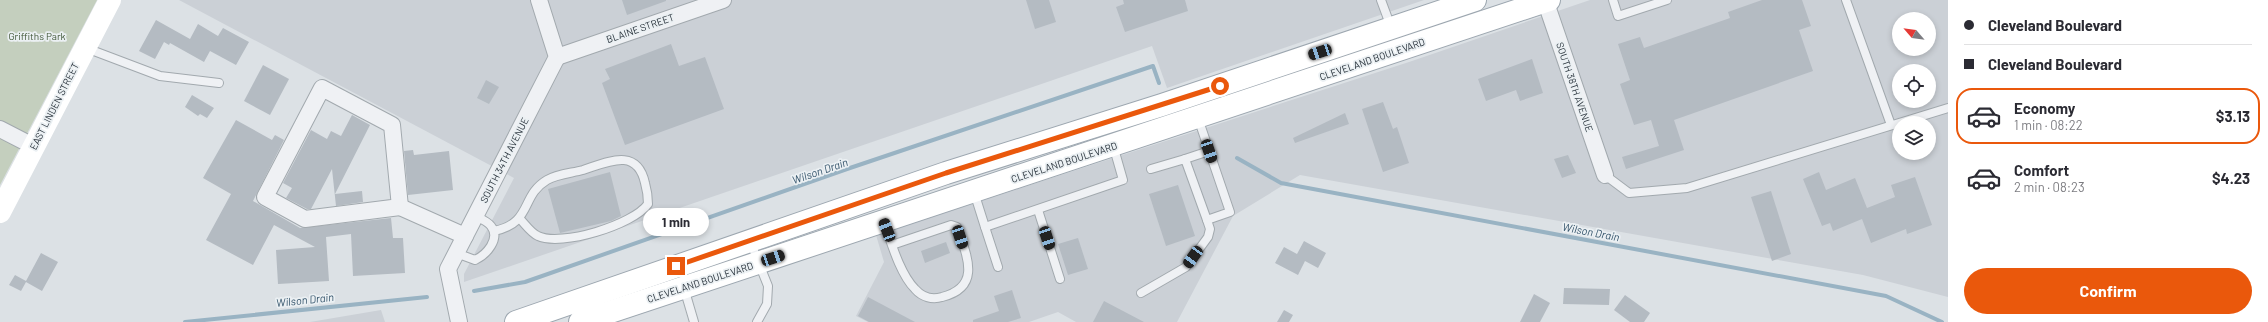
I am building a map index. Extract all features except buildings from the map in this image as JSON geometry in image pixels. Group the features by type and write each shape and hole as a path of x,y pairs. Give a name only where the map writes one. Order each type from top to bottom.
{"main road":[{"name":"EAST LINDEN STREET","path":"0,212 110,0"},
{"name":"CLEVELAND BOULEVARD","path":"516,322 548,317 680,277 759,263 1546,0"},
{"name":"CLEVELAND BOULEVARD","path":"580,322 680,277 750,240 946,173 1162,105 1468,1"}],"street":[{"path":"539,0 557,57"},
{"name":"BLAINE STREET","path":"557,57 723,0"},
{"name":"SOUTH 38TH AVENUE","path":"1546,0 1605,175"},
{"name":"SOUTH 34TH AVENUE","path":"459,322 448,269 557,57"},
{"path":"400,207 392,125 322,88 265,197 305,219 400,207 465,236"},
{"path":"0,129 33,146"}],"lane":[{"path":"1381,0 1392,28"},
{"path":"1613,0 1618,16 1667,0"},
{"path":"1846,0 1891,125"},
{"path":"85,48 160,76 219,83"},
{"path":"1605,175 1629,193 1687,188 1948,108"},
{"path":"1198,117 1230,212 1207,220"},
{"path":"985,227 1123,180 1114,145"},
{"path":"1151,169 1209,151"},
{"path":"1142,292 1186,266 1208,237 1210,229 1185,159"},
{"path":"494,231 508,228 520,219 536,190 547,180 614,160 626,160 637,165 643,172 648,204 637,215 621,222 561,240 536,236 520,219"},
{"path":"974,192 998,267"},
{"path":"1038,210 1060,279"},
{"path":"456,253 475,260 482,257 488,251 494,239 494,231 486,222 475,216"},
{"path":"884,221 892,245 913,288 923,296 936,299 954,294 964,286 969,270 957,227 951,225 892,245"},
{"path":"750,240 768,286 767,304 757,322"},
{"path":"680,277 694,322"}],"shaded area":[{"path":"179,0 1424,0 1167,88 1152,46 464,282 464,274 514,178"},
{"path":"1590,0 1948,0 1948,297 1863,275 1300,175 1233,216 1177,322 1076,322 1058,312 1029,322 868,322 856,316 884,262 876,235 1409,62"},
{"path":"381,310 385,322 310,322"}],"green space":[{"name":"Griffiths Park","path":"0,0 97,0 0,185"}],"waterway":[{"name":"Wilson Drain","path":"474,291 525,282 847,169 1153,66 1159,83"},
{"name":"Wilson Drain","path":"1237,158 1281,183 1886,296 1942,322"},
{"name":"Wilson Drain","path":"185,322 427,297"}],"route":[{"path":"676,266 946,173 1220,86"}]}
